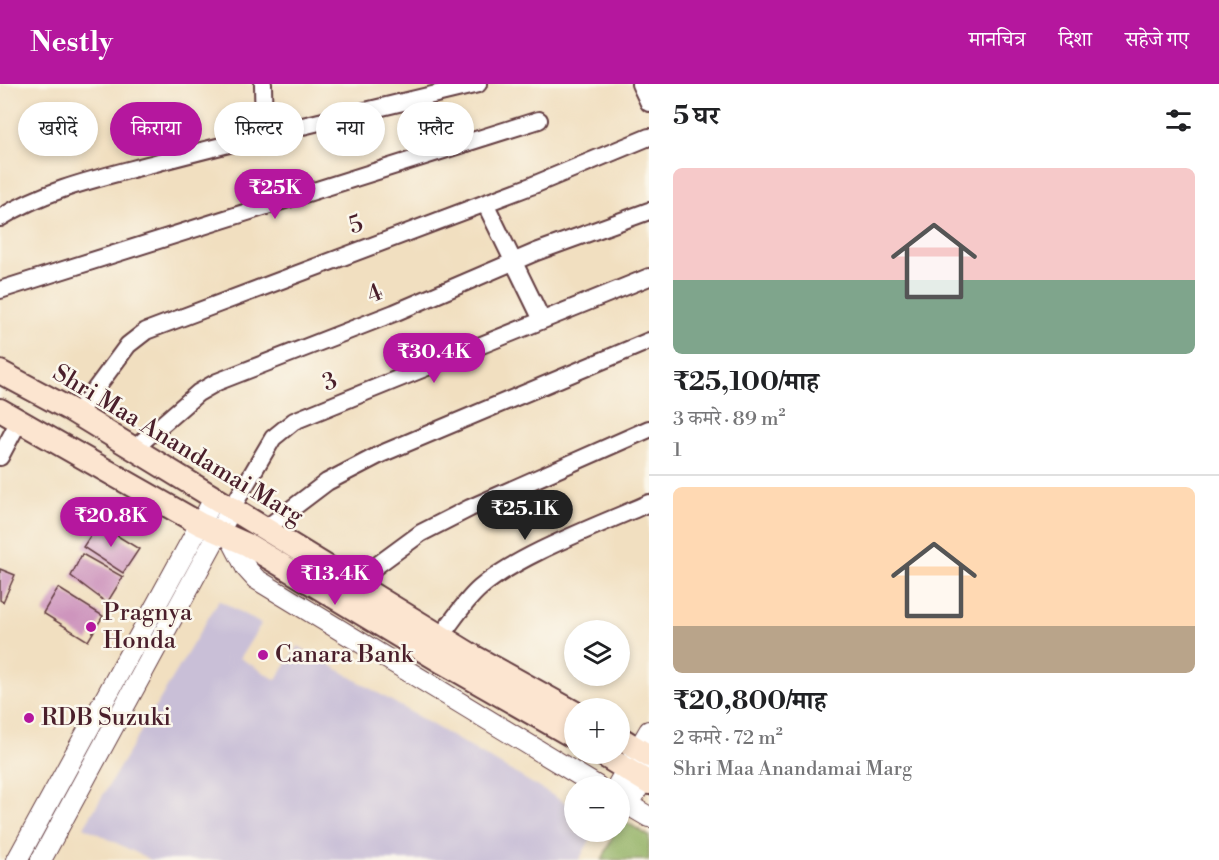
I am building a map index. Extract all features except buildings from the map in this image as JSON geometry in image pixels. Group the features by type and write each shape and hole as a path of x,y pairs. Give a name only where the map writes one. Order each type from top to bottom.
{"main road":[{"name":"Shri Maa Anandamai Marg","path":"0,372 135,448 353,583 442,634 473,656 564,706"},
{"name":"Shri Maa Anandamai Marg","path":"10,415 216,531 248,545 444,663 564,731"}],"street":[{"path":"263,84 263,102"},
{"path":"640,84 649,103"},
{"path":"304,126 467,85"},
{"path":"0,290 539,120"},
{"name":"5","path":"77,414 128,345 146,331 485,203 649,137"},
{"path":"0,218 44,194 214,149"},
{"path":"485,203 542,320"},
{"name":"4","path":"135,448 198,393 216,382 649,211"},
{"name":"3","path":"224,503 283,428 649,277"},
{"path":"265,529 327,482 381,454 649,341"},
{"path":"0,457 10,415"},
{"path":"353,583 421,533 470,508 649,429"},
{"path":"41,860 216,531 224,503"},
{"path":"442,634 472,595 497,575 649,503"},
{"path":"216,531 256,579 580,776"},
{"path":"17,860 216,531"},
{"path":"428,685 444,663"},
{"path":"630,785 638,762"},
{"path":"630,806 649,817"}],"shaded area":[{"path":"219,600 261,624 240,658 276,680 298,646 564,802 564,842 589,842 579,860 151,860 84,827"}],"green space":[{"path":"630,824 649,836 649,860 602,860 610,842 630,842"}],"place":[{"name":"Pragnya Honda","path":"91,627"},
{"name":"Canara Bank","path":"263,655"},
{"name":"RDB Suzuki","path":"29,718"}]}
